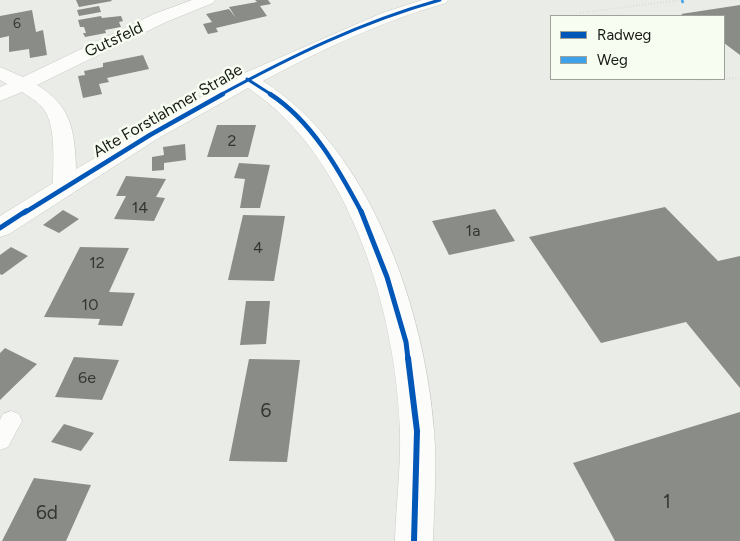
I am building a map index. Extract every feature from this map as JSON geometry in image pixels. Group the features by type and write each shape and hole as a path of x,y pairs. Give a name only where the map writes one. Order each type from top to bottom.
{"street":[{"name":"Gutsfeld","path":"0,95 160,18 207,0"},
{"name":"Alte Forstlahmer Straße","path":"0,228 167,123 247,79 362,26 440,0"},
{"path":"0,73 24,85 52,105 62,128 65,186"},
{"path":"247,79 275,96 303,123 336,164 363,214 387,277 406,342 417,431 414,541"}],"lane":[{"path":"0,440 11,422"}],"path":[{"path":"580,13 680,0"},
{"path":"725,79 740,78"}],"building":[{"path":"76,0 111,0 112,1 79,7"},
{"path":"255,0 268,0 271,4 260,6 267,16 216,28 218,32 208,34 203,24 212,22 206,14 229,9 236,18 229,7 257,2"},
{"path":"740,5 740,55 725,44 725,15 681,14"},
{"path":"99,6 101,12 79,16 77,10"},
{"path":"32,10 36,32 43,30 47,55 30,58 29,49 9,52 9,36 0,38 0,16"},
{"path":"101,16 102,18 121,16 123,21 119,22 121,27 105,30 106,33 85,37 83,33 86,33 84,27 80,27 78,20"},
{"path":"143,55 149,69 107,78 109,82 99,84 102,94 83,98 78,76 85,75 84,71 103,67 103,63"},
{"path":"217,125 256,125 248,157 207,157"},
{"path":"185,144 186,160 164,163 164,170 152,171 152,157 164,155 163,147"},
{"path":"239,163 270,165 260,208 240,208 245,179 234,178"},
{"path":"126,176 166,179 156,197 165,198 154,221 114,219 126,196 116,196"},
{"path":"665,207 718,261 740,256 740,388 686,322 601,343 529,237"},
{"path":"495,209 515,241 449,255 432,221"},
{"path":"63,210 79,219 59,233 43,225"},
{"path":"243,215 285,216 274,281 228,280"},
{"path":"11,247 28,256 2,275 0,274 0,255"},
{"path":"80,247 129,248 109,292 135,293 122,326 98,325 100,319 44,317"},
{"path":"246,301 270,301 266,344 240,345"},
{"path":"5,348 37,364 0,400 0,353"},
{"path":"74,357 119,360 102,400 55,397"},
{"path":"249,359 300,360 287,462 229,461"},
{"path":"740,412 740,541 615,541 573,463"},
{"path":"64,424 94,433 81,451 51,442"},
{"path":"34,478 91,485 66,541 2,541"}],"cycle path":[{"path":"0,228 112,157 266,71 388,16 440,0"},
{"path":"247,79 275,97 303,123 336,165 363,214 387,277 406,342 417,431 414,541"}]}
